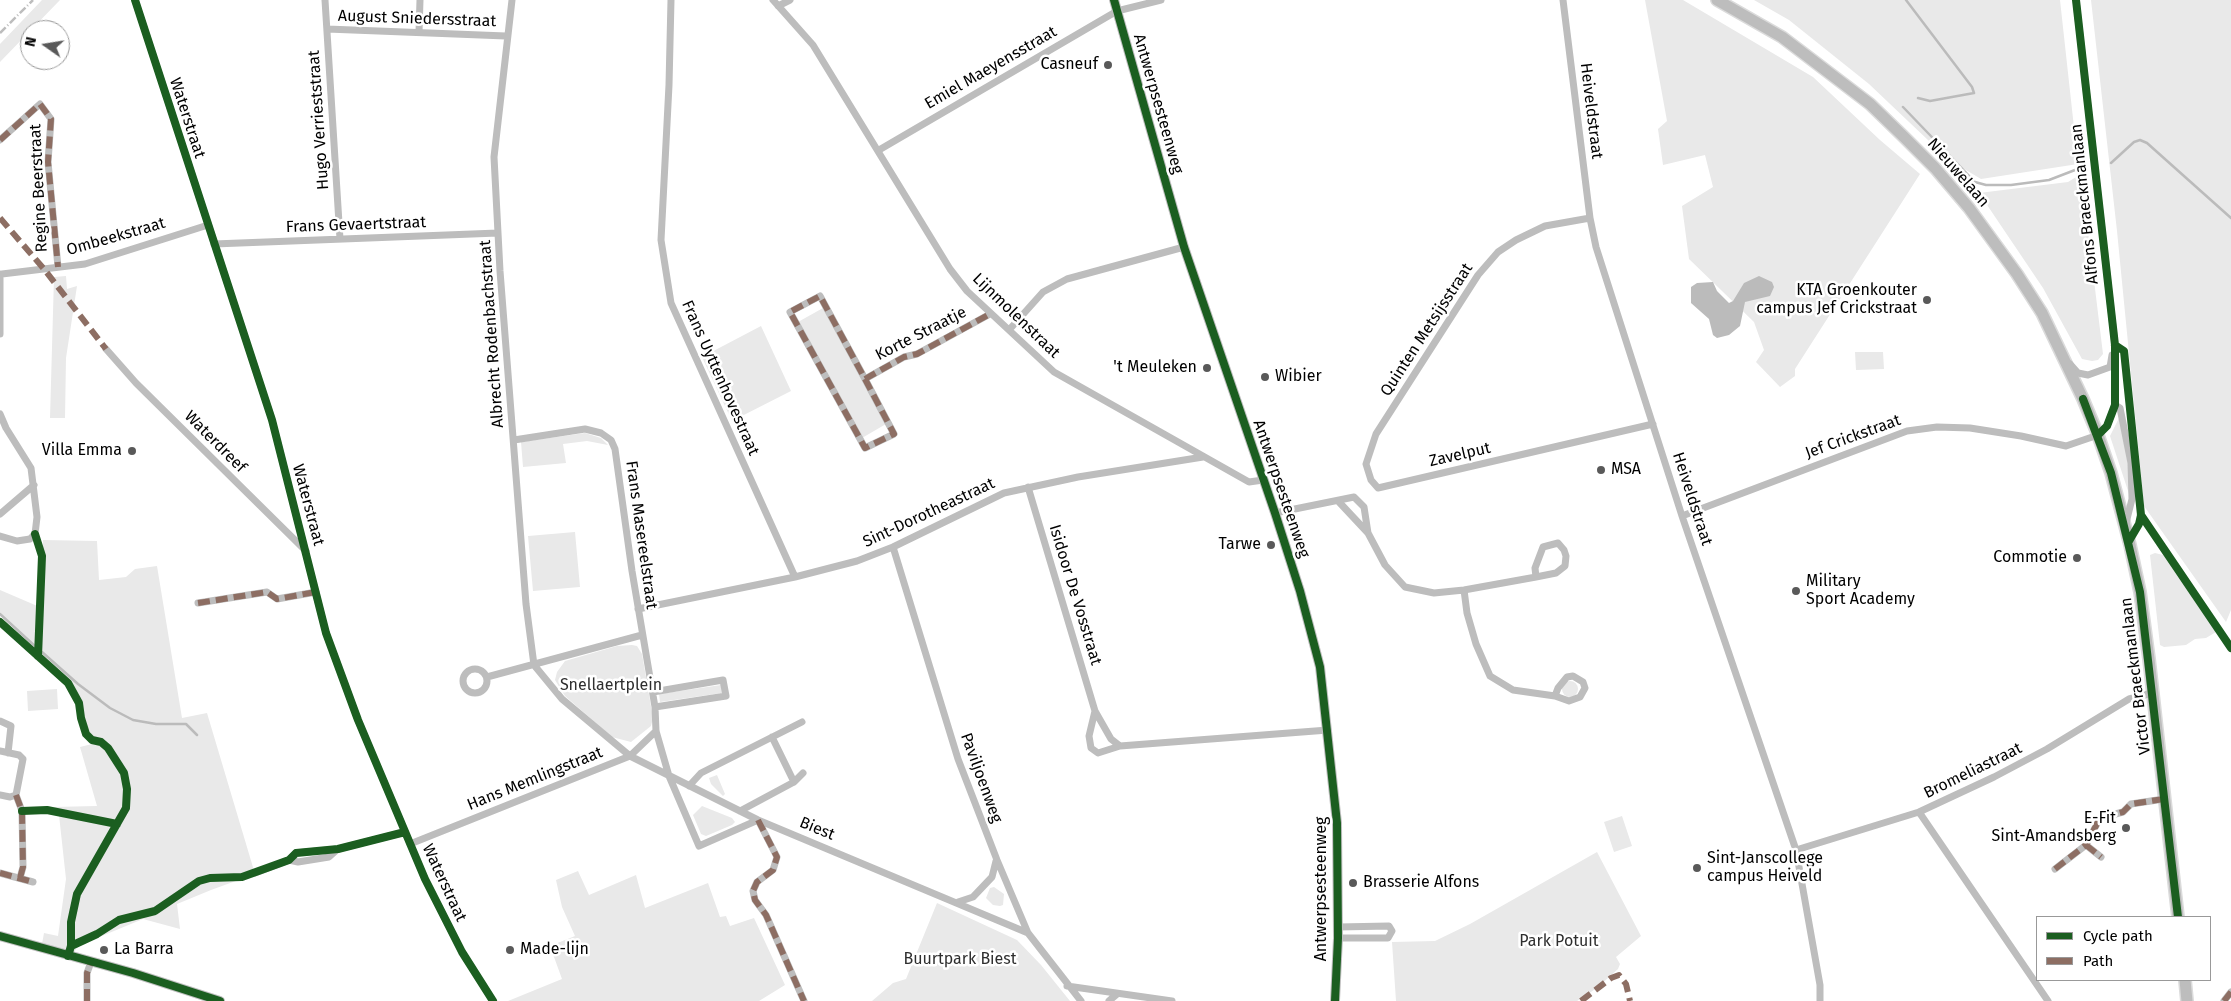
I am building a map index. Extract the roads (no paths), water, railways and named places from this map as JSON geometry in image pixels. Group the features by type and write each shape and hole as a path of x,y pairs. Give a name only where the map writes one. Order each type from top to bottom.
{"main road":[{"name":"Antwerpsesteenweg","path":"1114,0 1184,247 1275,513 1300,591 1320,667 1337,823 1338,938 1334,1001"},
{"name":"Nieuwelaan","path":"1717,0 1782,37 1826,70 1870,104 1935,168 1969,208 2017,274 2042,313 2065,359 2098,435"},
{"name":"Victor Braeckmanlaan","path":"2098,435 2125,526 2140,592 2178,916"},
{"path":"0,936 220,1001"},
{"path":"2184,981 2187,1001"}],"street":[{"name":"Waterstraat","path":"135,0 272,420 329,642 358,720 410,844 462,952 493,1001"},
{"name":"Hugo Verrieststraat","path":"325,0 340,239"},
{"path":"419,32 420,0"},
{"name":"Albrecht Rodenbachstraat","path":"512,0 506,36 494,157 526,604 534,665"},
{"name":"Frans Uyttenhovestraat","path":"671,0 670,85 661,240 671,303 794,577"},
{"name":"Lijnmolenstraat","path":"775,3 790,0"},
{"name":"Emiel Maeyensstraat","path":"879,150 1117,11 1161,0"},
{"name":"Heiveldstraat","path":"1563,0 1590,218 1596,247 1682,516 1796,850 1820,985 1820,1001"},
{"name":"Alfons Braeckmanlaan","path":"2076,0 2114,345 2115,405 2107,426 2098,435"},
{"name":"Lijnmolenstraat","path":"775,3 812,45 879,150 950,269 967,291 990,314 1054,372 1249,482 1264,480"},
{"name":"August Sniedersstraat","path":"326,29 506,36"},
{"name":"Regine Beerstraat","path":"0,140 40,104 51,118 48,162 58,267"},
{"name":"Quinten Metsijsstraat","path":"1378,488 1374,485 1366,464 1376,434 1478,275 1498,252 1516,240 1544,226 1590,218"},
{"name":"Ombeekstraat","path":"1,274 85,264 208,225"},
{"name":"Frans Gevaertstraat","path":"214,244 498,233"},
{"path":"1009,330 1043,292 1067,279 1184,247"},
{"path":"0,334 1,274"},
{"name":"Korte Straatje","path":"820,296 865,378 894,434 865,448 790,312 820,296"},
{"name":"Korte Straatje","path":"865,378 904,357 917,354 990,314"},
{"name":"Alfons Braeckmanlaan","path":"2065,359 2078,373 2088,375 2100,372 2110,367 2114,345"},
{"name":"Waterdreef","path":"106,349 136,383 306,552"},
{"name":"Alfons Braeckmanlaan","path":"2115,405 2120,408 2131,463 2132,498 2125,526"},
{"path":"0,414 3,431 31,468 37,517 35,534 25,541 17,541 0,536"},
{"name":"Zavelput","path":"1378,488 1652,424"},
{"name":"Jef Crickstraat","path":"1682,516 1907,431 1937,427 1970,428 2021,436 2066,446 2098,435"},
{"name":"Frans Masereelstraat","path":"514,440 585,429 601,433 611,440 615,449 642,635 653,692 656,731 669,776 699,846 758,820"},
{"name":"Sint-Dorotheastraat","path":"638,609 794,577 857,561 893,547 1004,493 1078,477 1203,457"},
{"path":"0,514 34,485"},
{"name":"Isidoor De Vosstraat","path":"1028,488 1095,711 1105,732 1120,746"},
{"path":"1275,513 1339,502 1354,497 1364,507 1368,533"},
{"path":"1339,502 1368,533 1385,565 1405,587 1434,593 1464,590 1536,578 1556,573 1565,566 1564,550 1558,543 1543,547 1535,568 1536,578"},
{"name":"Paviljoenweg","path":"893,547 958,760 996,860 1028,933 1081,1001"},
{"path":"1464,590 1467,613 1476,644 1490,676 1513,690 1555,696"},
{"path":"198,603 267,592 277,599 316,592"},
{"path":"487,677 642,635"},
{"path":"534,665 562,699 630,756 669,776"},
{"path":"653,692 723,680 726,696 655,707"},
{"name":"Bromeliastraat","path":"1796,850 1919,812 1994,777 2047,749 2129,699 2152,693"},
{"path":"1095,711 1089,736 1092,748 1098,753 1120,746 1328,730"},
{"path":"0,720 11,726 4,752 19,755 23,759 16,795 22,811 23,867 20,878"},
{"path":"689,786 701,773 802,722"},
{"path":"630,756 656,731"},
{"path":"772,737 794,782"},
{"name":"Hans Memlingstraat","path":"410,844 630,756"},
{"path":"740,811 794,782 803,773"},
{"name":"Biest","path":"669,776 758,820 958,902 1028,933"},
{"path":"0,795 10,797 16,795"},
{"path":"2055,869 2086,845 2100,818 2123,812 2131,804 2164,799"},
{"path":"1919,812 2048,1001"},
{"path":"758,820 777,857 773,870 757,882 753,891 755,900 766,915 804,1001"},
{"path":"255,873 289,860 296,853 338,849 405,832"},
{"path":"2086,845 2101,857"},
{"path":"958,902 973,897 992,876 996,860"},
{"path":"0,874 33,882"},
{"path":"1338,927 1389,926 1392,931 1388,938 1338,938"},
{"path":"87,1001 87,973 91,962"},
{"path":"1068,986 1172,1001"},
{"path":"2224,1001 2231,992"},
{"path":"1109,1001 1117,994"}],"waterway":[{"path":"1906,0 1972,87 1974,93 1930,101 1918,98"},
{"path":"1903,107 1975,182 1986,185 2011,185 2049,180 2075,170"},
{"path":"2111,163 2134,142 2140,140 2147,143 2231,218"},
{"path":"0,614 37,648"},
{"path":"42,652 78,684 110,708 133,720 156,724 186,724 197,735"}],"railway":[{"path":"0,33 33,0"}],"place":[{"name":"Casneuf","path":"1108,65"},
{"name":"KTA Groenkouter campus Jef Crickstraat","path":"1927,300"},
{"name":"'t Meuleken","path":"1207,368"},
{"name":"Wibier","path":"1265,377"},
{"name":"Villa Emma","path":"132,451"},
{"name":"MSA","path":"1601,470"},
{"name":"Tarwe","path":"1271,545"},
{"name":"Commotie","path":"2077,558"},
{"name":"Military Sport Academy","path":"1796,591"},
{"name":"E-Fit Sint-Amandsberg","path":"2126,828"},
{"name":"Sint-Janscollege campus Heiveld","path":"1697,868"},
{"name":"Brasserie Alfons","path":"1353,883"},
{"name":"La Barra","path":"104,950"},
{"name":"Made-lijn","path":"510,950"}],"park label":[{"name":"Snellaertplein","path":"611,686"},
{"name":"Park Potuit","path":"1559,942"},
{"name":"Buurtpark Biest","path":"960,960"}]}
